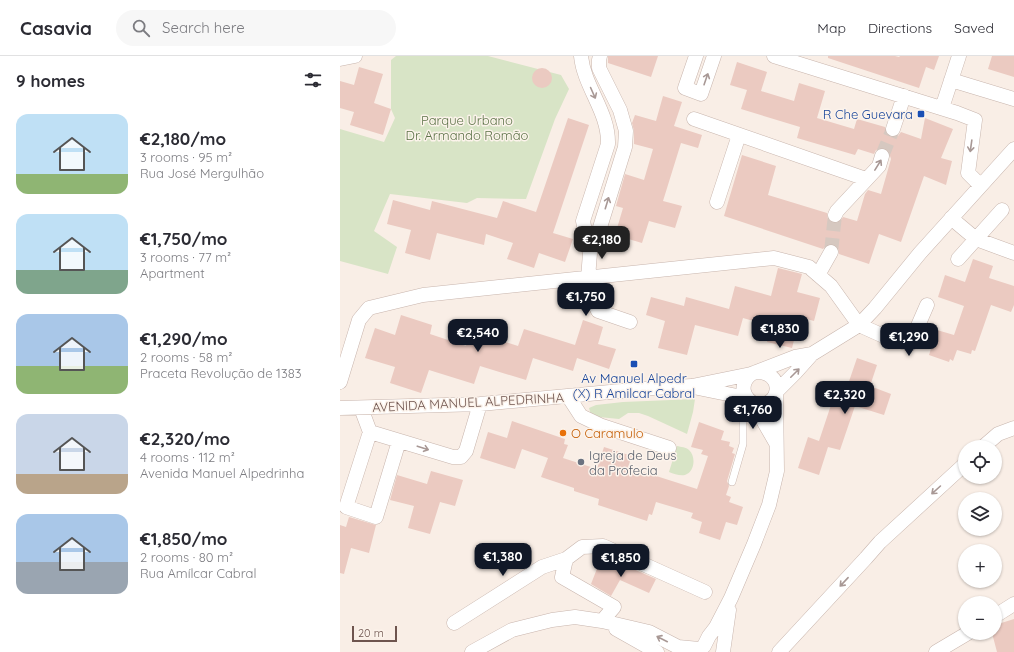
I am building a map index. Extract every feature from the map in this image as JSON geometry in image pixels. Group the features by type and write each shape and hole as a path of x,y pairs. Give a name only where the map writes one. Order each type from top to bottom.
{"street":[{"path":"340,59 355,56"},
{"path":"581,56 582,67 603,116 608,134 608,144 583,221 586,236 590,241 594,304 598,311 630,322"},
{"path":"590,241 597,237 625,147 626,131 620,110 599,68 600,56"},
{"path":"696,56 685,88 701,94 714,56"},
{"path":"774,56 942,108 975,120 968,173 980,185"},
{"path":"942,108 959,56"},
{"path":"951,80 1014,99"},
{"path":"893,129 904,96"},
{"path":"694,119 866,179"},
{"path":"717,202 739,135"},
{"name":"AVENIDA MANUEL ALPEDRINHA","path":"692,386 762,404 768,403 812,354 859,325 875,308 920,253 1014,148"},
{"path":"836,215 837,211 879,166 882,156"},
{"path":"958,259 1002,210"},
{"path":"951,218 976,239 1014,252"},
{"path":"818,275 831,252"},
{"path":"340,382 359,320 369,308 423,295 774,258 809,267 831,286 859,325 888,338 910,344 927,305"},
{"name":"AVENIDA MANUEL ALPEDRINHA","path":"340,408 480,404 653,388 692,386 753,373 795,358 812,354"},
{"path":"700,649 716,627 731,598 769,505 777,471 776,382 768,373 762,371 753,373 744,382 744,393 776,444"},
{"path":"568,396 581,416 602,426 669,448"},
{"path":"370,432 453,457 461,457 466,451 480,404"},
{"path":"361,408 370,432 346,507 376,517 399,441"},
{"path":"992,440 998,434 1014,428"},
{"path":"780,652 880,542 958,470"},
{"path":"454,624 542,567 566,559 582,547 603,546 705,592"},
{"path":"566,559 562,577 614,607 602,621"},
{"path":"472,652 512,630 552,620 575,617 602,621 649,632 678,647 700,649 709,646 715,647 722,652 731,598"},
{"path":"1002,612 1014,604"},
{"path":"602,621 657,652"},
{"path":"936,652 958,639"}],"lane":[{"path":"732,482 743,444 743,416 750,401"}],"green space":[{"name":"Parque Urbano Dr. Armando Romão","path":"396,56 488,56 561,75 569,89 555,119 526,199 477,198 467,203 390,194 374,231 397,247 388,274 340,261 340,129 384,142 395,118 391,109 391,60"},
{"path":"695,399 687,434 639,413 628,413 619,419 599,417 591,415 589,408 596,405 623,402"},
{"path":"677,446 688,449 693,456 693,467 691,471 685,475 669,472"}],"building":[{"path":"608,56 658,56 651,77 608,63"},
{"path":"828,56 939,56 934,70 926,67 919,88 828,58"},
{"path":"992,56 1014,56 1014,77 988,69"},
{"path":"737,62 767,72 761,91 794,101 799,83 825,91 817,118 854,129 857,119 885,127 886,134 891,137 898,136 901,132 921,139 925,118 953,129 941,158 952,161 946,185 924,176 901,242 879,234 869,264 839,254 838,248 835,244 827,245 823,249 724,216 742,155 776,166 768,195 827,213 828,220 835,223 840,222 843,217 857,221 865,194 868,190 881,194 891,159 888,150 884,148 876,150 874,154 858,149 855,155 797,138 800,127 741,109 747,90 730,85"},
{"path":"359,67 383,74 374,103 391,109 383,135 350,125 354,112 340,108 340,81 354,85"},
{"path":"542,68 549,71 552,78 549,85 542,88 535,85 532,78 535,71"},
{"path":"663,96 682,102 674,126 702,135 698,148 681,143 663,201 682,206 675,228 649,221 642,243 615,235 623,208 616,206 625,174 644,180 653,149 634,144 634,131 632,123 635,115 656,121"},
{"path":"568,118 589,125 553,233 573,239 565,262 539,253 534,268 507,259 513,243 486,234 484,245 437,233 430,260 405,253 411,230 387,224 393,200 430,210 432,201 497,218 503,201 536,212"},
{"path":"973,259 993,266 989,278 1014,286 1014,305 1011,312 991,305 975,351 972,350 971,354 957,350 953,361 950,359 949,362 929,355 937,330 954,335 964,306 938,297 945,275 965,282"},
{"path":"778,268 802,274 797,292 820,298 814,321 800,317 792,348 767,342 771,326 743,318 738,336 695,325 687,355 658,348 665,321 646,315 651,297 684,306 686,297 729,309 735,286 771,296"},
{"path":"401,315 432,325 430,334 466,346 471,331 518,346 524,329 575,345 583,320 603,327 598,344 616,349 609,369 577,358 573,371 533,358 526,380 480,366 474,384 429,370 421,393 390,383 395,367 365,358 375,328 395,335"},
{"path":"857,358 877,365 870,386 891,394 884,415 855,406 840,450 828,447 819,475 798,468 808,437 819,441 836,390 845,393"},
{"path":"512,421 565,439 564,444 568,445 563,458 597,469 604,447 632,456 628,467 697,489 708,456 701,454 703,450 691,447 699,422 724,431 721,440 730,442 729,446 734,448 732,453 735,454 727,481 729,486 726,495 731,497 729,502 743,507 737,525 726,522 720,540 699,533 702,522 691,518 693,513 656,502 652,515 649,514 647,521 598,505 599,499 574,491 574,488 541,477 548,458 522,449 515,469 480,458 488,432 507,438"},
{"path":"431,471 463,480 455,506 440,502 430,534 408,528 414,506 390,500 397,475 427,484"},
{"path":"349,517 376,525 369,553 351,548 344,574 340,573 340,525 346,527"},
{"path":"613,560 656,579 649,593 620,580 611,596 591,584 598,566 607,570"},
{"path":"1014,619 1014,652 997,652 994,640 1002,640 1002,623"}],"tunnel":[{"path":"882,156 893,129"},
{"path":"831,252 835,215"}],"place":[{"name":"R Che Guevara","path":"921,114"},
{"name":"Av Manuel Alpedr (X) R Amilcar Cabral","path":"634,364"},
{"name":"O Caramulo","path":"563,433"},
{"name":"Igreja de Deus da Profecia","path":"581,462"}]}
